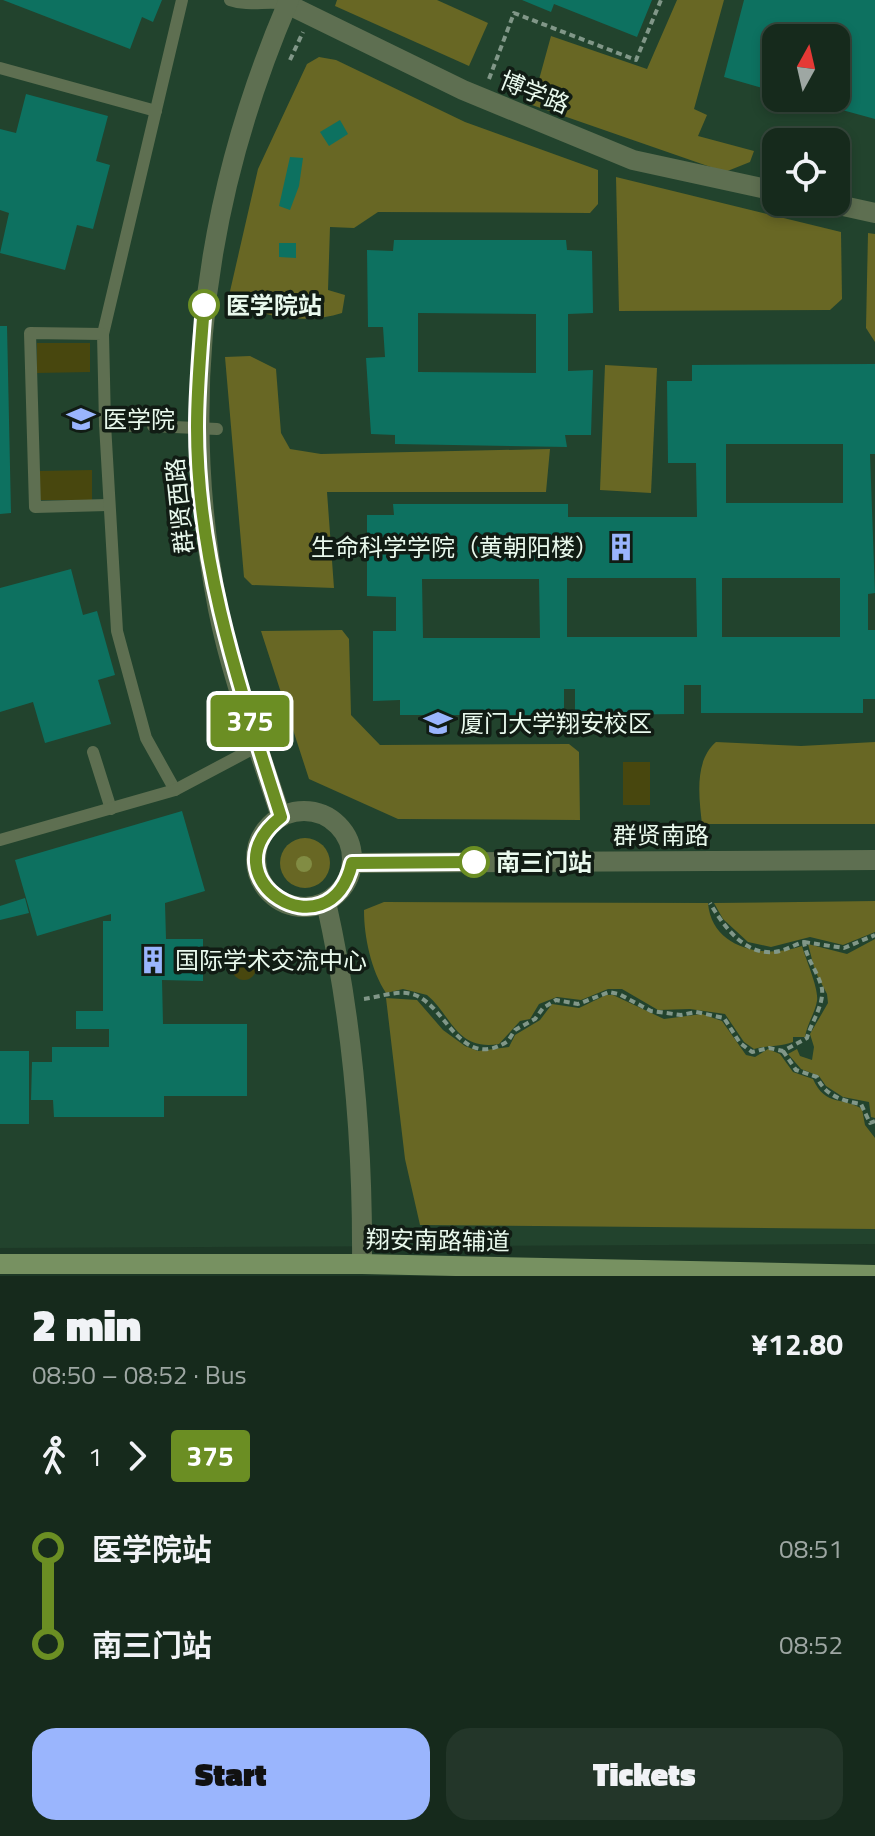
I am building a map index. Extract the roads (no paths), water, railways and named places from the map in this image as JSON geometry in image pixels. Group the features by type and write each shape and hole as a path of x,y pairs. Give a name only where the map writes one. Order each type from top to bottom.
{"main road":[{"name":"翔安南路辅道","path":"0,1264 362,1264 875,1275"}],"street":[{"name":"博学路","path":"281,1 482,98 633,160 762,188"},
{"name":"群贤西路","path":"281,1 236,141 217,221 204,305 206,532 218,609 235,681 281,817"},
{"path":"850,208 875,213"},
{"path":"300,811 325,817 339,826 348,840 352,863 348,879 326,902 305,908 289,905 268,892 259,878 256,856 260,840 281,817 300,811"},
{"name":"群贤南路","path":"352,863 875,860"},
{"path":"326,902 347,1003 357,1082 362,1264"}],"lane":[{"path":"175,790 146,738 117,631 107,505 103,334 182,0"},
{"path":"230,0 245,5 281,1"},
{"path":"0,68 156,111"},
{"path":"103,334 30,333 35,507 107,505"},
{"path":"105,424 133,426"},
{"path":"153,426 207,428"},
{"path":"0,840 175,790 258,746"},
{"path":"93,752 111,809"}],"place":[{"name":"医学院站","path":"204,305"},
{"name":"医学院","path":"81,419"},
{"name":"生命科学学院（黄朝阳楼）","path":"621,547"},
{"name":"厦门大学翔安校区","path":"438,723"},
{"name":"南三门站","path":"474,862"},
{"name":"国际学术交流中心","path":"153,960"}]}
